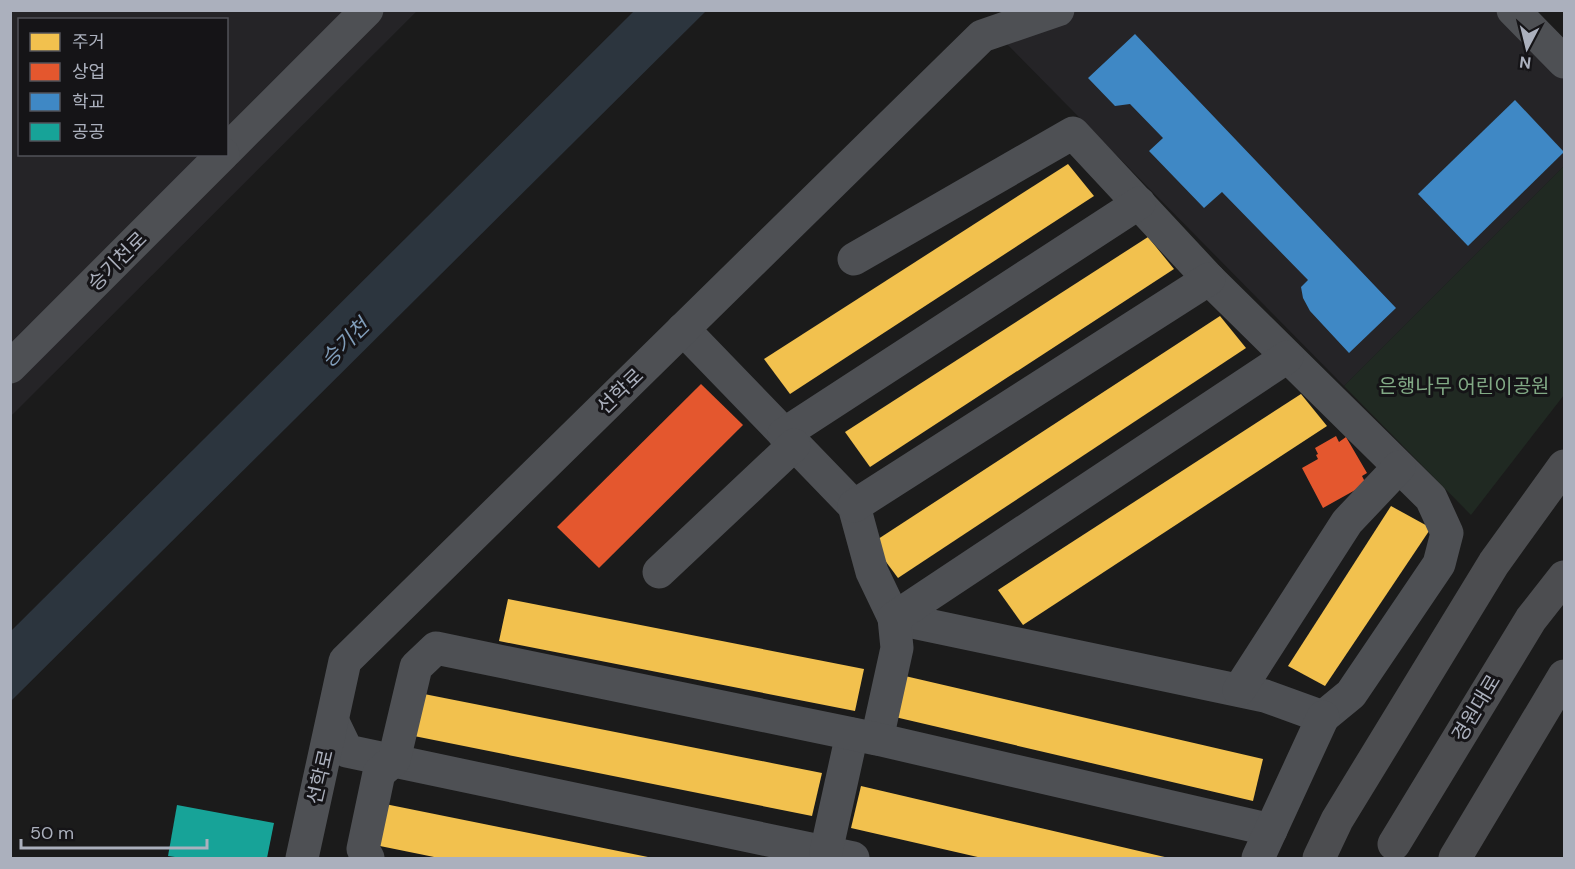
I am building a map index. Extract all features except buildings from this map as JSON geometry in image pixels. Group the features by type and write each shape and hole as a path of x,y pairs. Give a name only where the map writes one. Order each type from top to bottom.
{"main road":[{"path":"1319,858 1337,820 1494,563 1564,466"},
{"name":"경원대로","path":"1394,844 1531,619 1564,577"},
{"path":"1455,858 1564,676"}],"street":[{"path":"228,149 367,10"},
{"name":"선학로","path":"302,858 345,661 982,36 1058,10"},
{"path":"1514,10 1564,62"},
{"path":"368,858 363,849 379,773 394,760 416,667 436,648 865,737 1265,844 1323,717 1351,694 1438,564 1447,533 1431,498 1209,279 1073,133 854,259"},
{"name":"승기천로","path":"10,367 221,156"},
{"path":"659,572 789,439 1139,203"},
{"path":"854,506 1209,279"},
{"path":"333,722 348,751 394,760 762,849 840,855 865,737 897,648 894,618 872,572 854,506 683,329"},
{"path":"894,618 1287,357"},
{"path":"1239,690 1347,522 1399,467"},
{"path":"894,618 1239,690 1265,696 1323,717"}],"shaded area":[{"path":"1058,10 1513,11 1564,62 1564,166 1344,386 994,31"},
{"path":"11,11 417,11 11,416"}],"green space":[{"name":"은행나무 어린이공원","path":"1564,166 1564,395 1471,515 1344,386"}],"water":[{"name":"승기천","path":"634,11 706,11 11,701 11,631"}]}
